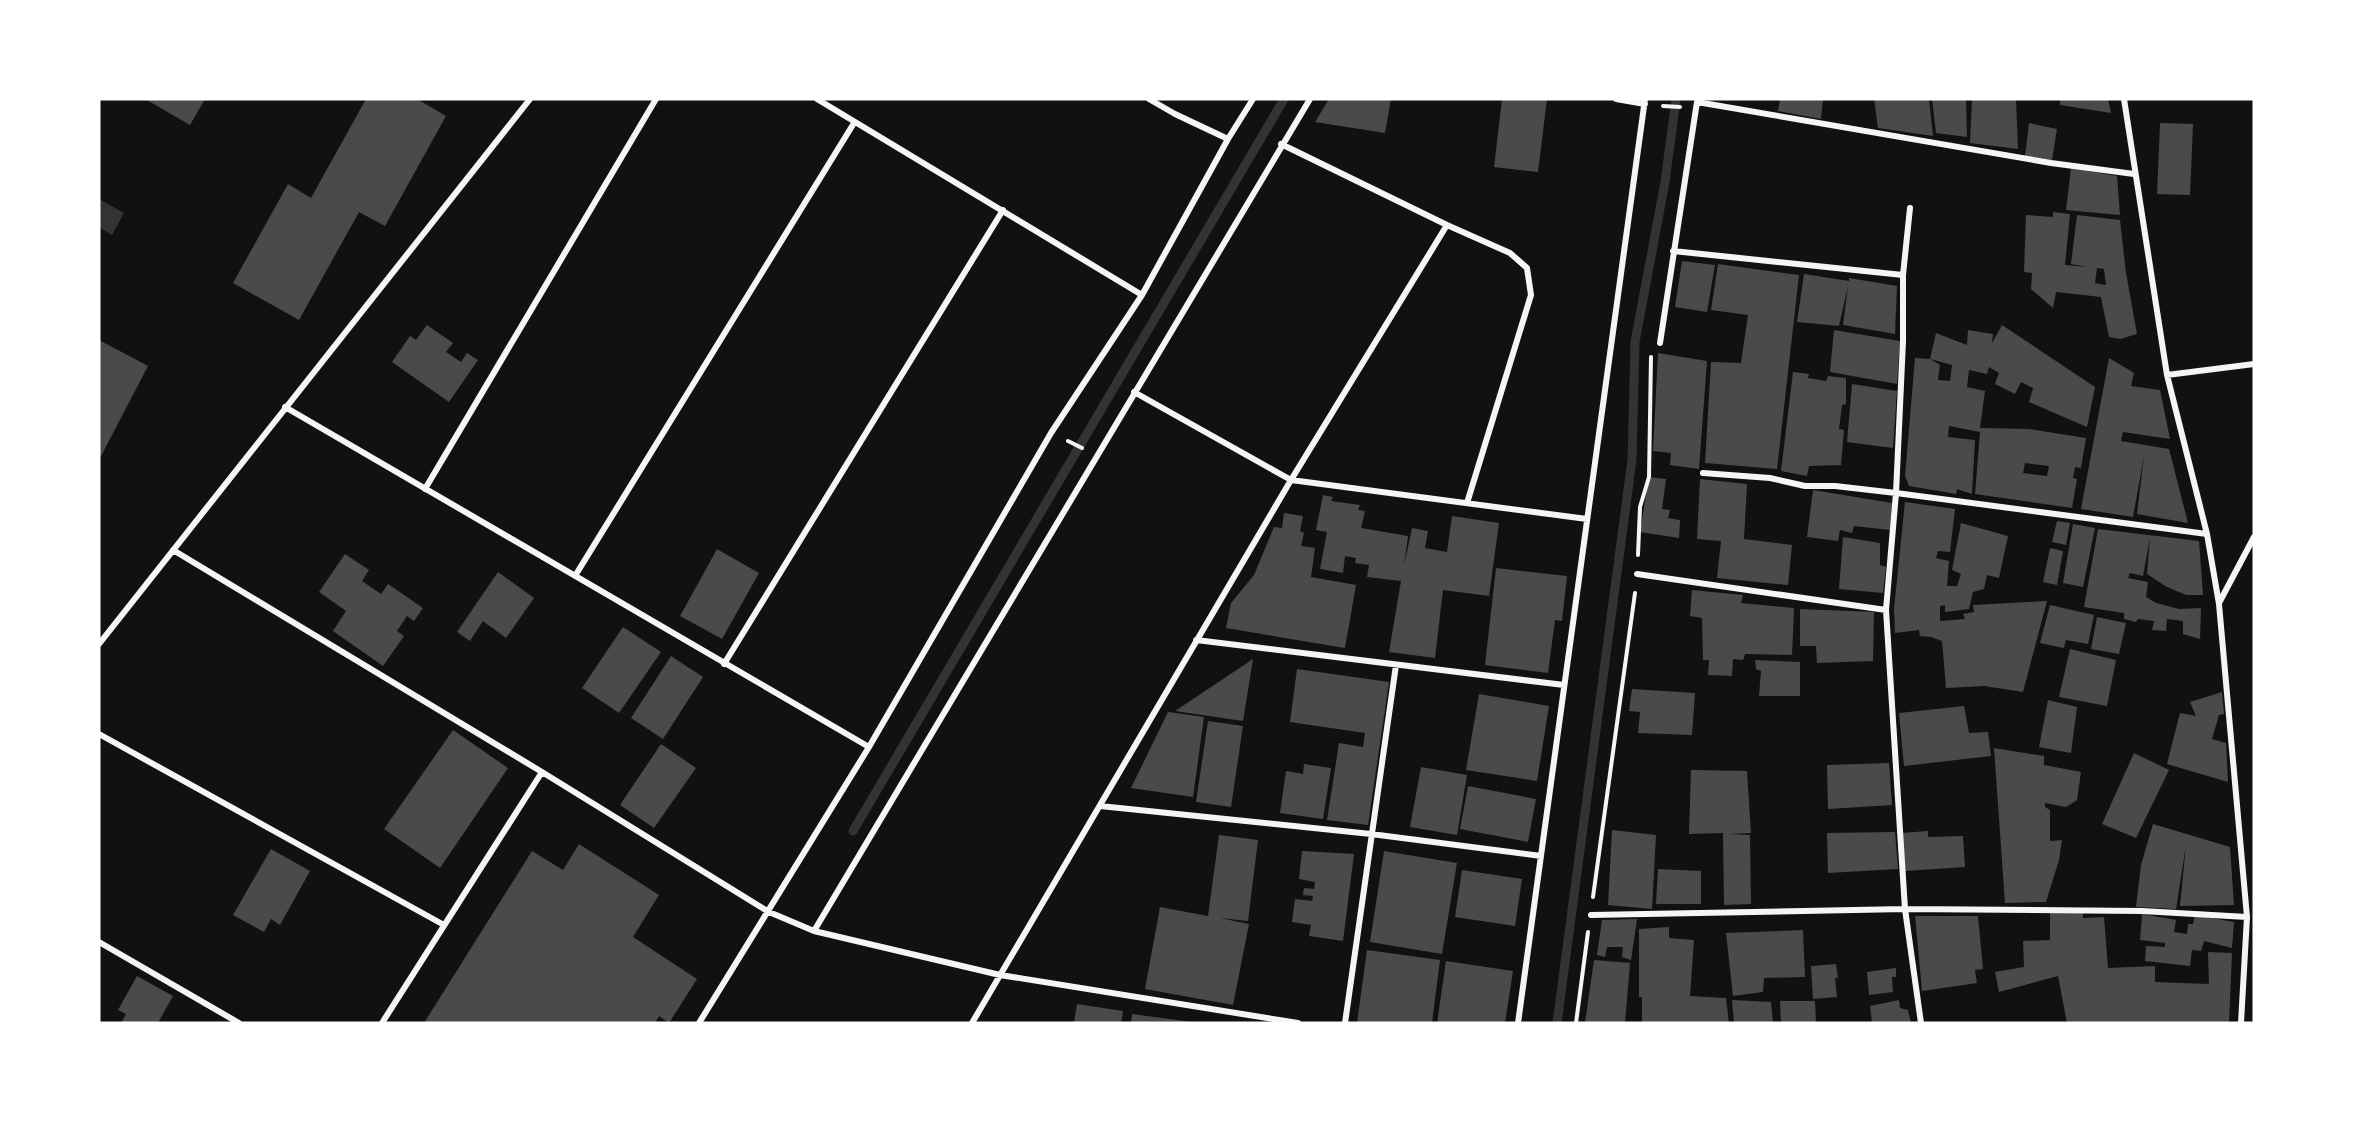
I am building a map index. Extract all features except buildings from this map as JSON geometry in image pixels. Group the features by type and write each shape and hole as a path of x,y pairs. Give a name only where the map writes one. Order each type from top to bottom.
{"street":[{"path":"99,644 530,99"},
{"path":"425,489 656,99"},
{"path":"817,99 1142,295"},
{"path":"1149,99 1175,114 1228,138"},
{"path":"699,1023 869,747 1051,433 1142,295 1228,138 1253,99"},
{"path":"814,931 1281,144 1310,99"},
{"path":"1518,1023 1645,102 1616,99"},
{"path":"2124,99 2167,375 2207,534 2219,604 2247,917 2241,1023"},
{"path":"1660,343 1696,102 2051,163 2134,174"},
{"path":"575,576 854,123"},
{"path":"1281,144 1510,253 1527,268 1531,295 1467,503"},
{"path":"1910,208 1903,275 1903,341 1896,493 1886,610 1905,909 1921,1023"},
{"path":"724,664 1003,210"},
{"path":"972,1023 1291,480 1448,225"},
{"path":"1673,251 1903,275"},
{"path":"2167,375 2254,364"},
{"path":"1134,392 1291,480 1587,519"},
{"path":"285,406 869,747"},
{"path":"1704,473 1770,478 1805,486 1835,486 1896,493 2207,534"},
{"path":"2219,604 2254,537"},
{"path":"173,550 542,772 769,912 814,931 1000,975 1298,1023"},
{"path":"1637,574 1886,610"},
{"path":"1196,640 1564,685"},
{"path":"1345,1023 1396,665"},
{"path":"99,734 444,925"},
{"path":"382,1023 542,772"},
{"path":"1100,806 1371,834 1541,856"},
{"path":"1591,915 1905,909 2142,911 2247,917"},
{"path":"99,942 238,1023"}],"path":[{"path":"1662,106 1685,107"},
{"path":"1576,1023 1637,574 1640,507 1649,477 1651,351 1655,345 1660,343"},
{"path":"1051,433 1097,455"}],"shaded area":[{"path":"99,199 124,213 112,235 99,227"}],"waterway":[{"path":"853,831 1284,99"},
{"path":"1557,1023 1632,460 1635,342 1665,182 1676,99"}]}
